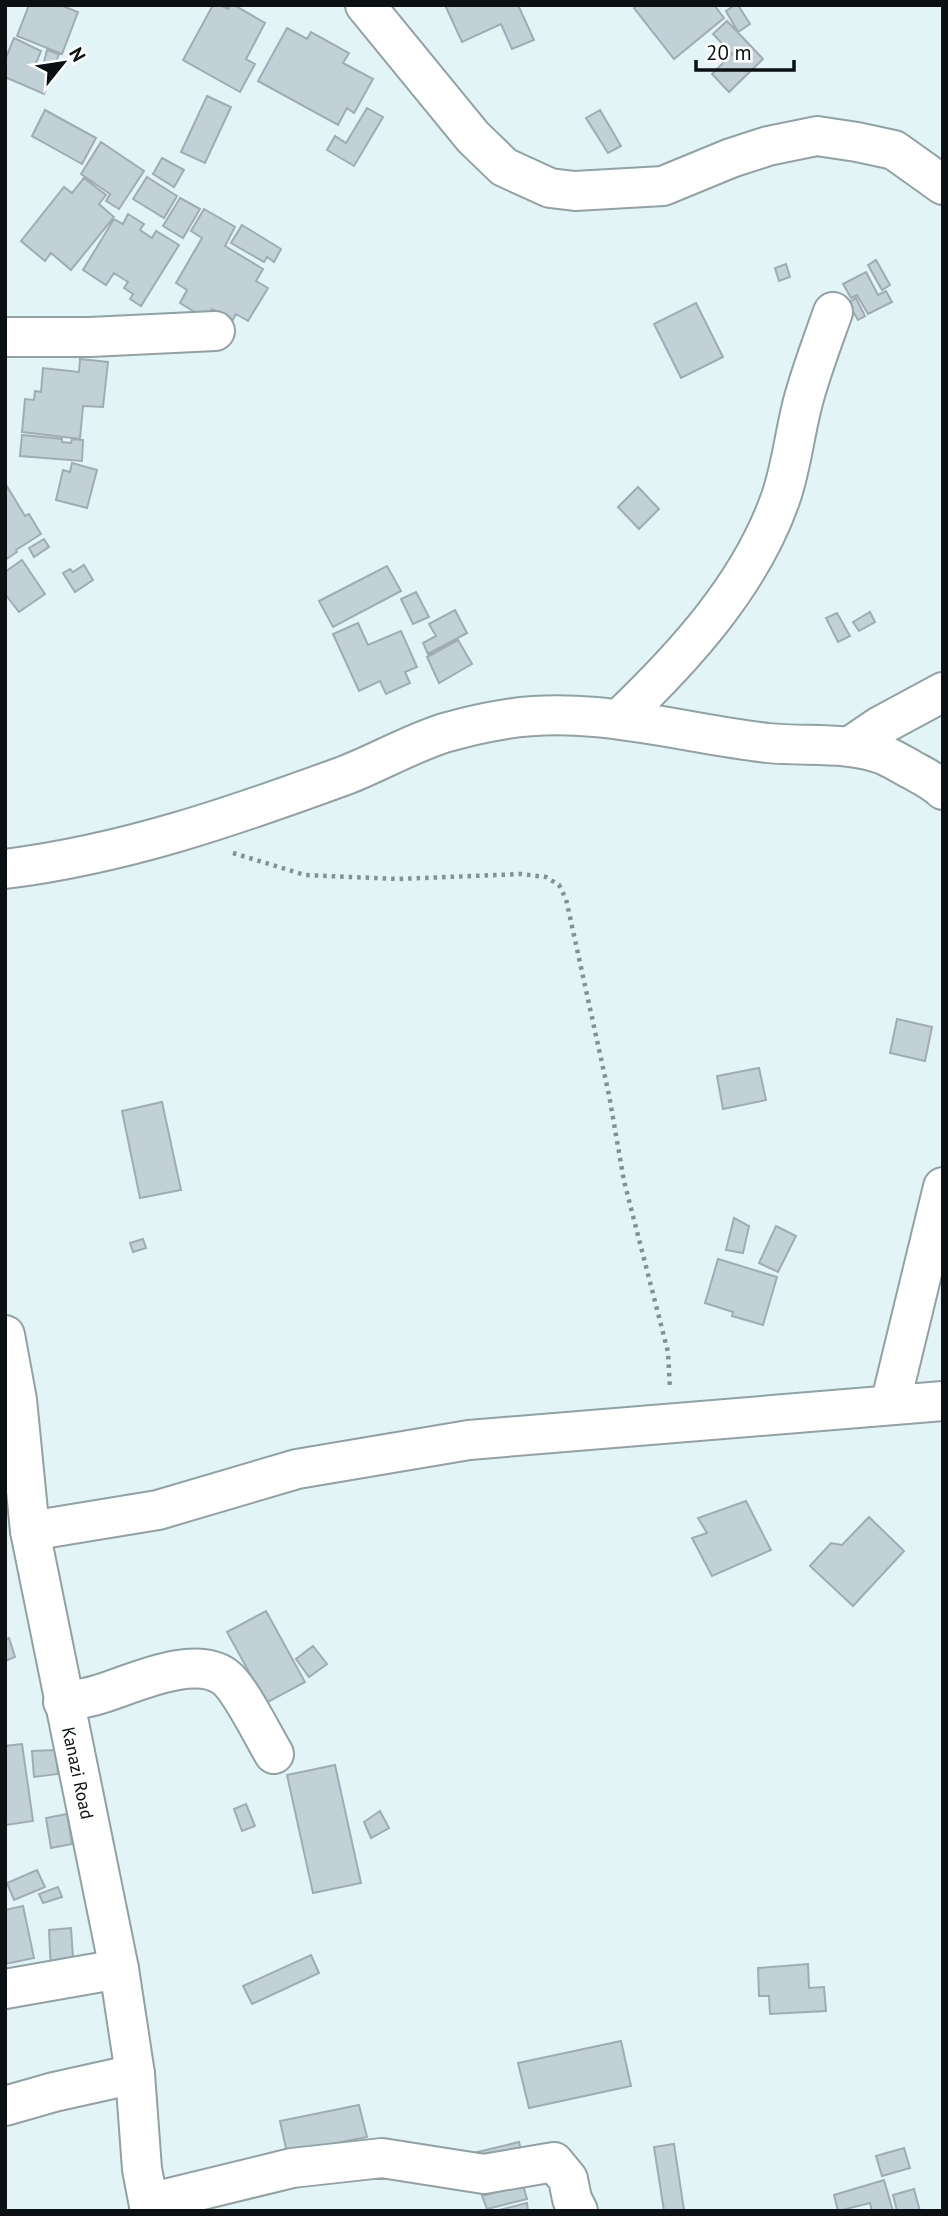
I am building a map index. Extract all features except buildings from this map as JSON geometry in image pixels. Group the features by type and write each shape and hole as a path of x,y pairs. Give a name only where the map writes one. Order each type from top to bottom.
{"street":[{"path":"365,5 473,137 504,167 550,188 575,191 663,186 768,146 817,136 894,150 943,186"},
{"path":"618,719 657,682 734,591 760,545 781,496 804,396 833,312"},
{"path":"5,337 90,337 215,331"},
{"path":"849,747 880,726 943,692"},
{"path":"5,869 41,865 142,844 349,774 443,734 502,720 561,714 638,721 730,739 785,745 849,747 883,755 935,782 943,790"},
{"path":"890,1405 943,1187"},
{"name":"Kanazi Road","path":"7,1352 17,1400 30,1531 119,1969 135,2074 142,2169 149,2207"},
{"path":"30,1531 158,1510 297,1469 469,1440 943,1401"},
{"path":"63,1702 182,1670 192,1668 213,1671 227,1678 274,1754"},
{"path":"5,1989 119,1969"},
{"path":"5,2106 135,2074"},
{"path":"149,2207 292,2168 382,2158 484,2174 554,2162 568,2179 572,2199 578,2211"}],"path":[{"path":"180,832 250,860 305,875 398,879 521,874 546,877 559,885 566,899 609,1095 624,1181 668,1352 671,1424"}]}
